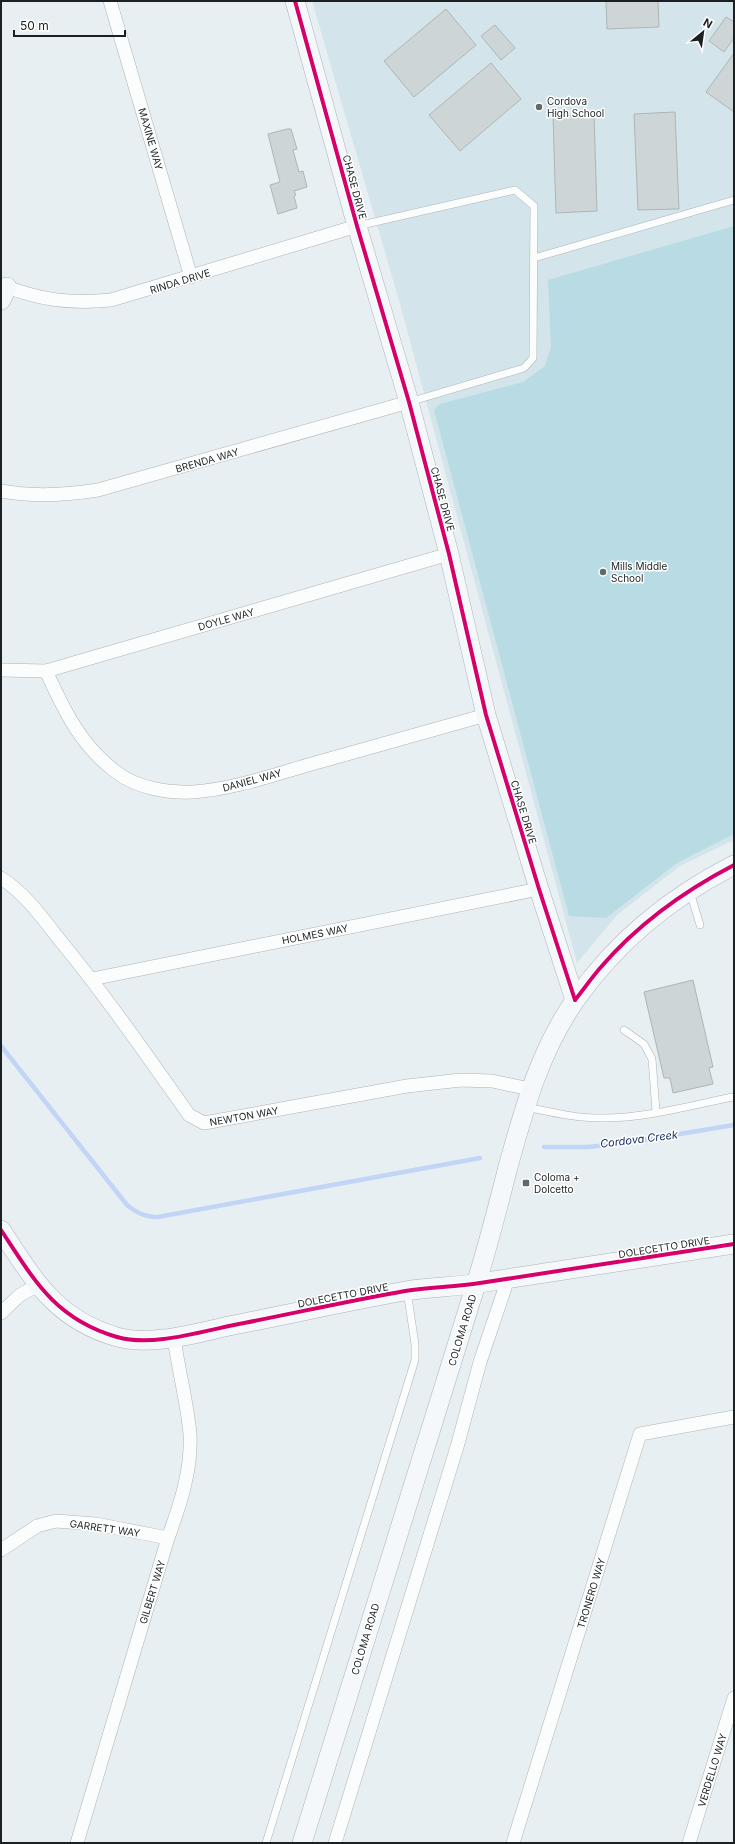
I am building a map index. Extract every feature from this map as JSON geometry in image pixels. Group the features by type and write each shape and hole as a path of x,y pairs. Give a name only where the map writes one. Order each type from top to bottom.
{"street":[{"name":"MAXINE WAY","path":"110,1 191,277"},
{"name":"CHASE DRIVE","path":"295,1 357,226 409,402 449,554 486,715 539,889 575,1000"},
{"name":"RINDA DRIVE","path":"3,291 60,302 86,303 111,300 357,226"},
{"name":"BRENDA WAY","path":"1,491 41,495 70,494 98,490 409,402"},
{"name":"DOYLE WAY","path":"1,670 46,671 449,554"},
{"name":"DANIEL WAY","path":"46,671 81,738 116,773 155,790 176,792 225,788 486,715"},
{"name":"COLOMA ROAD","path":"302,1843 476,1283 524,1107 545,1055 575,1000 601,967 630,936 662,909 690,890 734,865"},
{"name":"NEWTON WAY","path":"1,878 17,888 34,906 92,979 189,1115 204,1123 407,1086 461,1080 492,1081 530,1089"},
{"name":"HOLMES WAY","path":"92,979 539,889"},
{"name":"DOLECETTO DRIVE","path":"1,1230 38,1285 52,1301 68,1314 85,1324 132,1340 174,1337 407,1291 476,1283 734,1244"},
{"path":"335,1843 457,1448 480,1362 508,1278"},
{"path":"1,1313 20,1295 38,1285"},
{"name":"GILBERT WAY","path":"77,1843 168,1538 182,1499 190,1456 190,1434 186,1400 174,1337"},
{"name":"TRONERO WAY","path":"514,1843 640,1434 734,1417"},
{"name":"GARRETT WAY","path":"1,1550 37,1526 56,1521 96,1524 168,1538"},
{"name":"VERDELLO WAY","path":"689,1843 734,1698"}],"lane":[{"path":"357,226 515,190 534,206 533,358 524,368 409,402"},
{"path":"534,258 734,200"},
{"path":"690,890 700,925"},
{"path":"624,1030 644,1044 652,1059 656,1111"},
{"path":"524,1107 571,1116 600,1118 656,1111 734,1097"},
{"path":"266,1843 415,1360 414,1329 407,1291"}],"shaded area":[{"name":"Mills Middle School","path":"312,1 734,1 734,840 680,866 618,914 577,963 400,304"},
{"name":"Mills Middle School","path":"734,226 734,834 677,863 606,918 569,916 434,410 440,404 523,382 545,366 551,347 548,280"}],"building":[{"path":"606,1 658,1 659,27 607,29"},
{"path":"446,9 476,45 414,97 384,61"},
{"path":"726,17 734,22 734,38 724,52 709,41"},
{"path":"495,25 515,48 501,60 481,36"},
{"path":"734,53 734,112 706,92"},
{"path":"491,63 521,99 460,151 429,115"},
{"path":"675,112 679,209 638,210 634,114"},
{"path":"594,114 597,211 556,213 553,116"},
{"path":"291,129 297,149 293,150 299,172 303,171 307,187 294,191 296,195 294,196 297,208 278,214 270,185 280,182 268,134"},
{"path":"693,980 713,1067 709,1068 713,1084 673,1093 670,1078 664,1078 644,992"}],"waterway":[{"path":"1,1046 127,1205 138,1212 149,1216 158,1217 480,1158"},
{"name":"Cordova Creek","path":"544,1147 588,1147 625,1143 734,1125"}],"cycle path":[{"path":"295,1 357,226 409,402 449,554 486,715 539,889 575,1000"},
{"path":"575,1000 615,951 646,923 680,897 734,865"},
{"path":"1,1230 36,1281 48,1296 62,1308 77,1320 96,1329 117,1337 131,1340 160,1339 191,1335 405,1291 480,1283 734,1244"}],"place":[{"name":"Cordova High School","path":"539,107"},
{"name":"Mills Middle School","path":"603,572"},
{"name":"Coloma + Dolcetto","path":"526,1183"}]}
